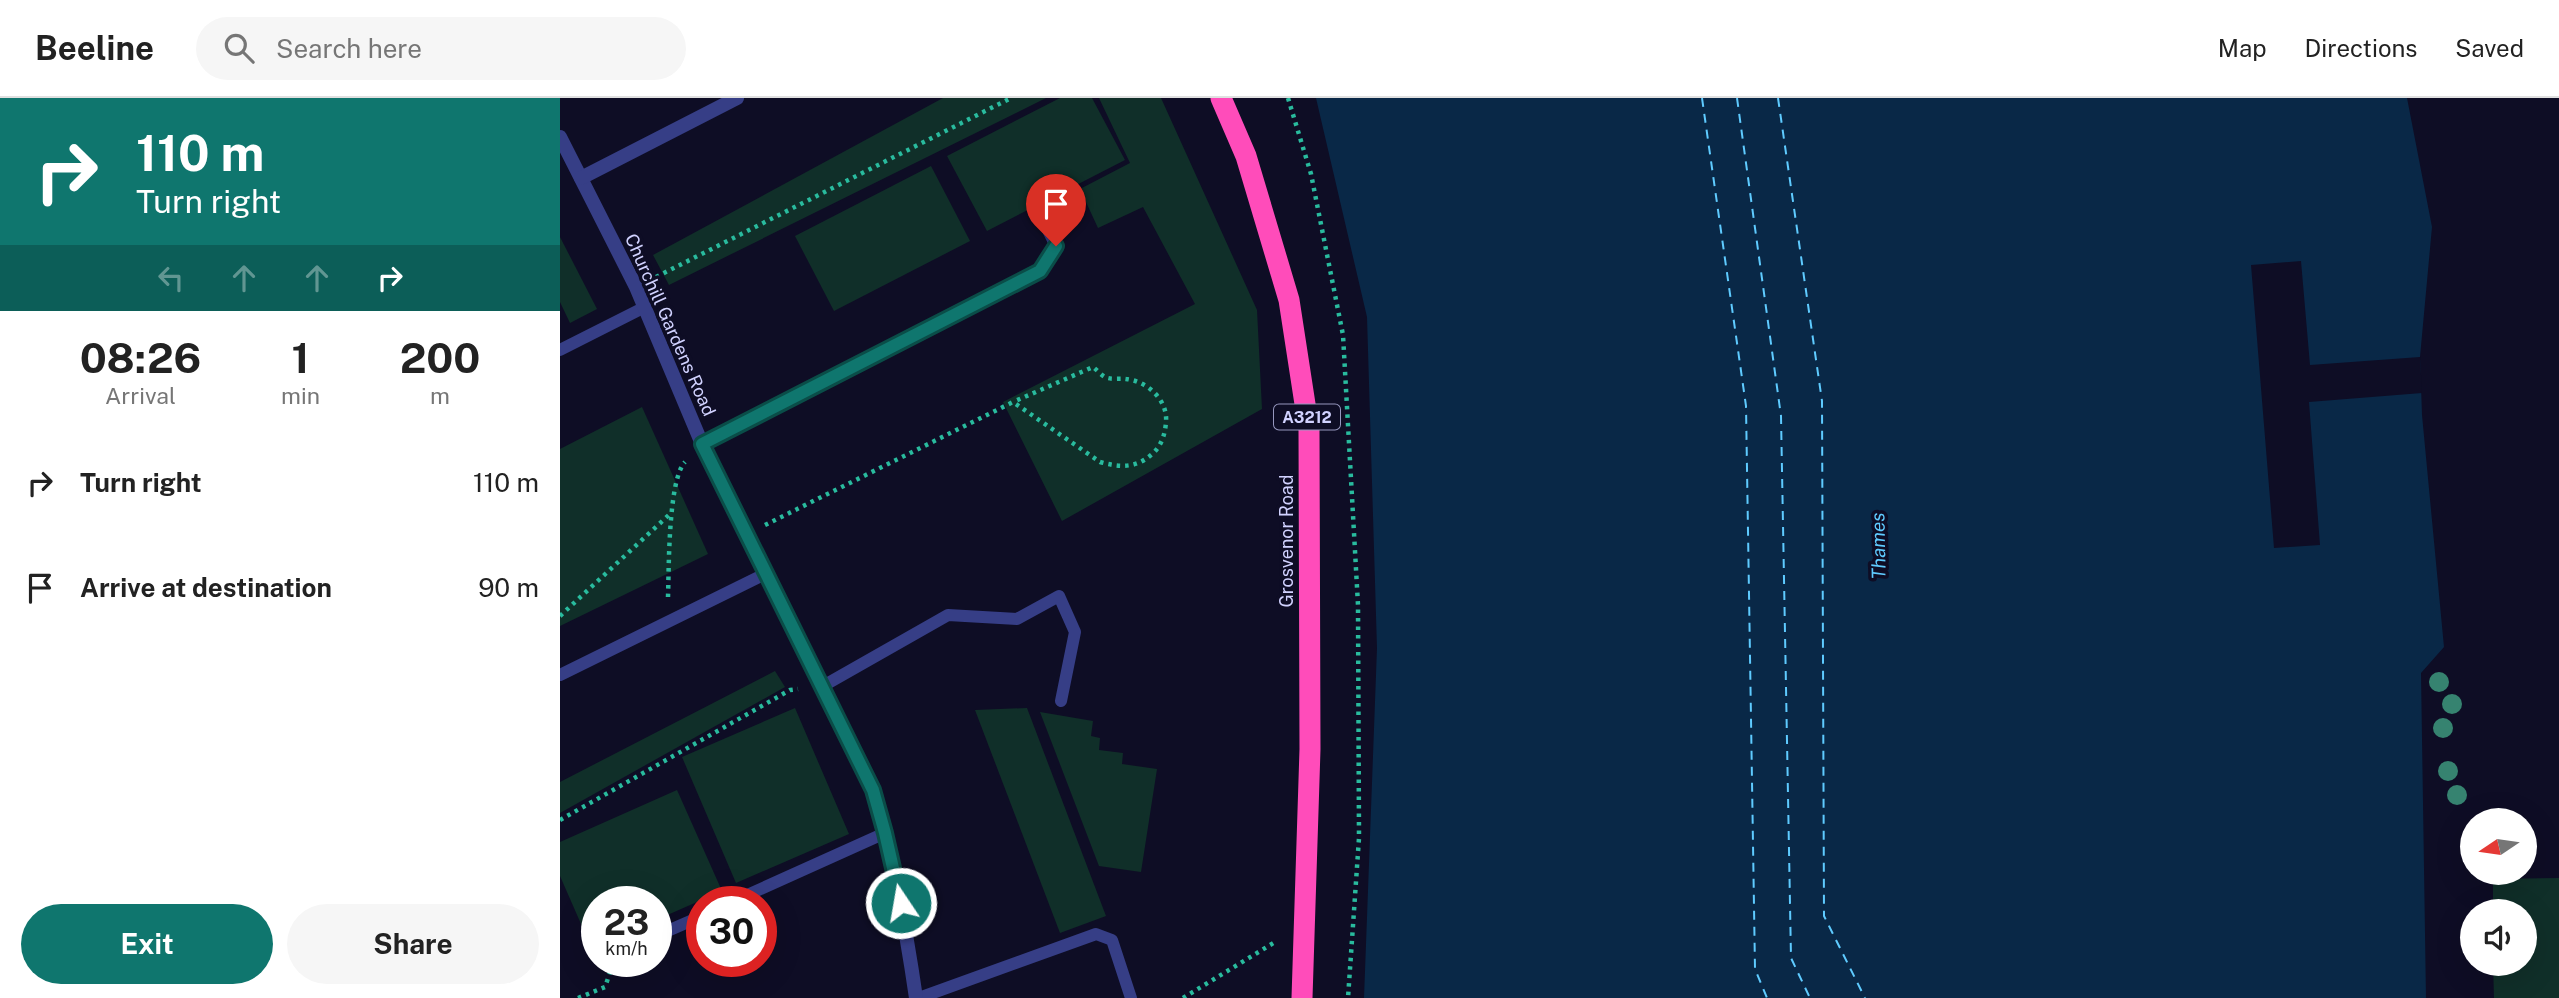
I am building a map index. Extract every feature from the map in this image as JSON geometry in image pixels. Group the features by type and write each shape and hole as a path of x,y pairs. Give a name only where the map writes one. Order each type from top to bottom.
{"highway":[{"name":"Grosvenor Road","path":"1221,98 1246,156 1289,300 1309,430 1310,750 1302,998"}],"street":[{"path":"581,178 737,98"},
{"name":"Churchill Gardens Road","path":"560,137 636,287 702,444 873,790 906,927 918,998"}],"lane":[{"path":"702,444 1040,271 1056,246 1043,220"},
{"path":"560,350 645,307"},
{"path":"560,675 765,574"},
{"path":"823,686 948,615 1017,619 1059,596 1075,632 1060,701"},
{"path":"767,886 885,833"},
{"path":"918,998 1096,934 1112,940 1131,998"}],"path":[{"path":"636,287 1011,98"},
{"path":"1288,98 1311,174 1343,335 1358,605 1359,838 1348,998"},
{"path":"746,535 1013,402 1093,367 1107,379 1136,380 1162,400 1167,418 1164,436 1149,457 1138,464 1117,467 1100,462 1013,402"},
{"path":"667,622 672,512 679,468 702,444"},
{"path":"560,616 672,512"},
{"path":"560,820 790,690 823,686"},
{"path":"1183,998 1275,942"},
{"path":"578,998 606,987 609,977"}],"green space":[{"path":"943,98 1046,98 669,285 653,255"},
{"path":"1060,98 1092,98 1125,160 987,231 947,156"},
{"path":"1099,98 1161,98 1257,310 1262,409 1062,521 1003,402 1195,304 1143,207 1098,228 1080,189 1130,163"},
{"path":"931,166 970,241 834,311 795,236"},
{"path":"560,237 597,309 570,323 560,302"},
{"path":"642,407 708,554 560,626 560,449"},
{"path":"775,671 785,687 560,813 560,782"},
{"path":"795,708 849,834 736,883 682,757"},
{"path":"1027,708 1106,916 1060,933 975,710"},
{"path":"1040,712 1093,721 1091,736 1100,738 1099,750 1123,753 1122,764 1157,769 1141,872 1099,866"},
{"path":"677,790 720,886 686,886 686,907 672,913 672,886 581,886 581,924 560,876 560,842"},
{"path":"2538,878 2559,878 2559,998 2494,998 2493,976 2537,976 2537,899 2493,899 2493,886 2538,886"}],"water":[{"name":"Thames","path":"1316,98 2407,98 2432,227 2420,357 2422,415 2444,647 2421,673 2426,998 1364,998 1377,648 1367,317"}],"pier":[{"path":"2301,261 2310,365 2420,357 2422,393 2309,402 2320,545 2274,548 2251,265"}],"ferry route":[{"path":"1702,98 1746,406 1755,969 1767,998"},
{"path":"1737,98 1781,416 1791,958 1810,998"},
{"path":"1778,98 1822,401 1824,916 1865,998"}],"route":[{"path":"901,903 873,790 702,444 1040,271 1056,246"}]}
